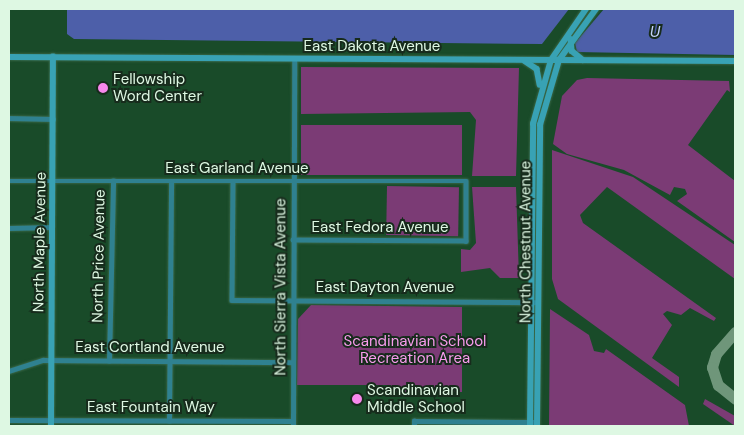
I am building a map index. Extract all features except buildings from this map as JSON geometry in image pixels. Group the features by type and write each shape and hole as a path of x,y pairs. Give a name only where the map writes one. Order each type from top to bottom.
{"street":[{"name":"North Chestnut Avenue","path":"530,424 532,135 540,89 551,60 586,9"},
{"name":"North Chestnut Avenue","path":"537,424 538,181 541,118 559,60 571,39 596,9"},
{"path":"571,39 572,51 585,61"},
{"name":"East Dakota Avenue","path":"9,57 735,61"},
{"name":"North Maple Avenue","path":"51,423 53,57"},
{"name":"North Sierra Vista Avenue","path":"293,424 294,59"},
{"path":"524,60 537,69 540,89"},
{"path":"9,118 53,119"},
{"name":"East Garland Avenue","path":"9,181 466,181 466,241"},
{"name":"North Price Avenue","path":"109,361 113,181"},
{"path":"531,181 538,181"},
{"path":"169,421 171,182"},
{"name":"East Dayton Avenue","path":"233,182 232,300 538,302"},
{"path":"9,228 52,227"},
{"name":"East Fedora Avenue","path":"294,240 466,241"},
{"name":"East Cortland Avenue","path":"9,371 51,360 293,362"},
{"name":"East Fountain Way","path":"9,420 51,423 169,421 293,424"},
{"path":"414,423 537,424"}],"green space":[{"path":"301,67 519,68 516,176 472,176 476,120 470,112 301,114"},
{"path":"587,78 729,81 730,92 727,90 688,145 735,181 735,242 677,201 687,194 685,189 674,187 670,195 624,170 567,154 553,144 562,96 577,80"},
{"path":"301,125 462,125 462,175 301,175"},
{"path":"552,150 633,177 735,245 735,279 607,187 580,215 583,223 716,318 714,321 690,308 681,315 667,311 663,314 672,325 652,358 679,377 679,387 558,299 552,279"},
{"path":"387,186 459,187 458,236 386,235"},
{"path":"472,187 516,187 519,278 500,278 490,268 461,272 461,249 470,250 476,243"},
{"name":"Scandinavian School Recreation Area","path":"311,305 462,307 462,392 391,392 391,385 297,385 298,319"},
{"path":"550,309 589,335 594,351 604,353 606,349 685,405 689,426 549,426"},
{"path":"705,399 735,416 735,426 703,404"}],"water":[{"path":"67,9 569,9 542,44 74,39 67,34"},
{"name":"U","path":"604,9 735,9 735,55 577,52 575,43"}],"taxiway":[{"path":"735,332 716,354 712,367 718,385 735,399"}],"place":[{"name":"Fellowship Word Center","path":"103,88"},
{"name":"Scandinavian Middle School","path":"357,399"}]}
